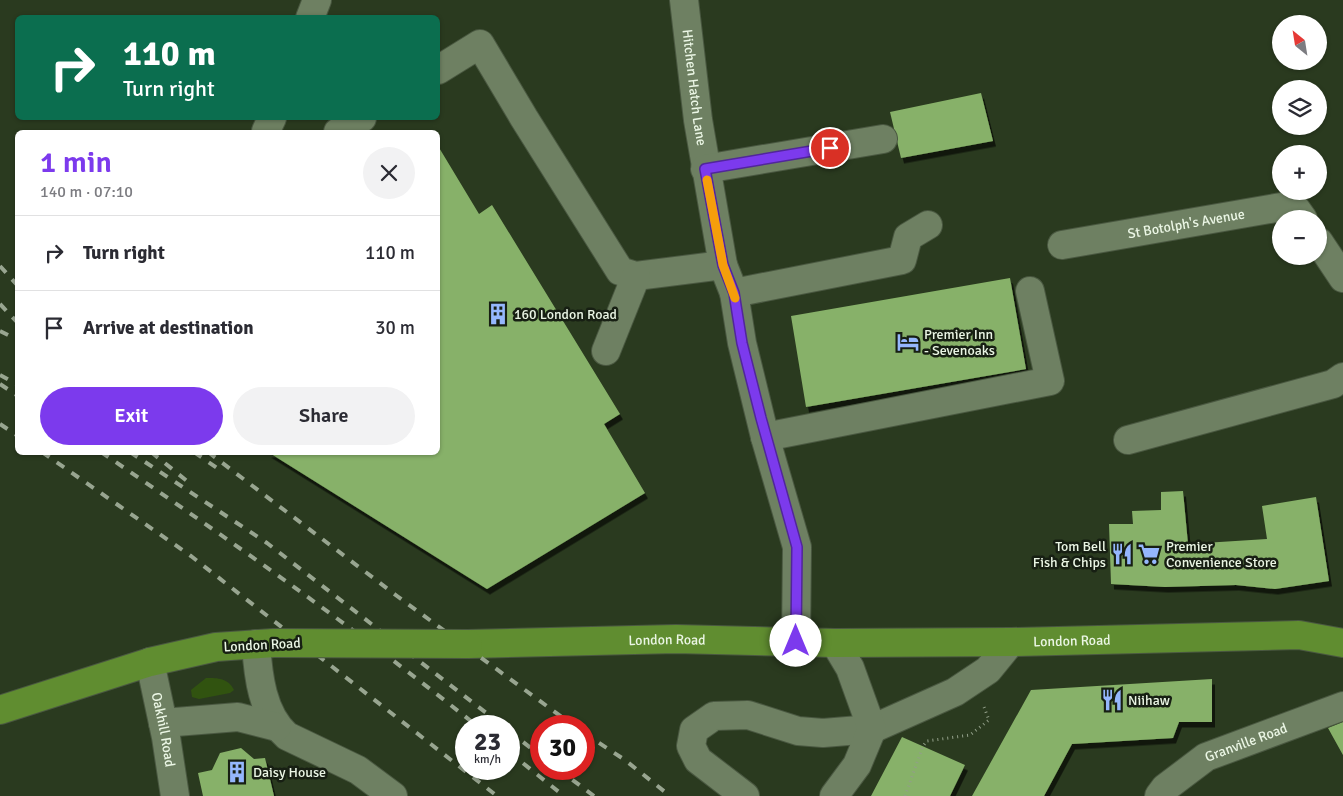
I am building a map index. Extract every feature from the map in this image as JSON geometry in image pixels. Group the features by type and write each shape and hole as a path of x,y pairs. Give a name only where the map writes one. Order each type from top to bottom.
{"main road":[{"name":"London Road","path":"0,710 150,662 216,647 265,644 468,644 676,639 835,643 1011,642 1299,635 1343,643"}],"street":[{"path":"311,15 317,0"},
{"name":"Hitchen Hatch Lane","path":"684,0 705,169 723,265 734,293 742,343 797,547 796,641"},
{"path":"440,69 480,44 620,271 636,276 723,265"},
{"path":"341,130 359,120"},
{"path":"705,169 883,139"},
{"name":"St Botolph's Avenue","path":"1062,245 1293,205 1297,210"},
{"path":"734,293 902,260 908,238 928,226"},
{"path":"1327,254 1343,278"},
{"path":"606,351 636,276"},
{"path":"766,437 1050,381 1030,291"},
{"path":"1128,440 1333,384 1343,377"},
{"path":"745,796 698,760 691,746 694,730 714,716 748,715 798,731 823,733 872,729 954,692 988,670 1011,642"},
{"path":"834,796 857,765 872,729 850,668 835,643"},
{"path":"265,644 258,675 277,727"},
{"name":"Oakhill Road","path":"150,662 175,796"},
{"name":"Granville Road","path":"1159,796 1166,788 1206,757 1343,706"},
{"path":"162,723 238,717 277,727 287,736 358,770 393,796"}],"path":[{"path":"905,796 926,740 970,735 989,720 984,706 975,710"}],"green space":[{"path":"206,678 226,681 234,690 230,693 199,699 192,697 191,690"}],"building":[{"path":"981,93 993,141 901,158 890,112"},
{"name":"160 London Road","path":"440,149 479,214 492,205 620,414 604,424 645,493 487,589 273,455 440,455"},
{"name":"Premier Inn - Sevenoaks","path":"1010,278 1026,369 806,407 791,316"},
{"path":"1183,491 1188,544 1267,539 1262,506 1316,497 1329,581 1275,589 1236,585 1165,587 1111,584 1109,524 1133,524 1132,511 1161,510 1161,492"},
{"path":"1212,679 1212,722 1179,722 1173,738 1072,744 1044,796 972,796 1031,690"},
{"path":"1343,722 1343,755 1328,728"},
{"path":"902,737 965,765 950,796 871,796"},
{"name":"Daisy House","path":"241,748 254,759 265,758 274,796 203,796 198,773 212,770 220,753"}],"railway":[{"path":"0,266 15,283"},
{"path":"0,304 15,320"},
{"path":"0,331 15,338"},
{"path":"0,375 15,383"},
{"path":"0,384 15,394"},
{"path":"0,424 15,434"},
{"path":"46,455 191,556 497,796"},
{"path":"105,455 292,586 463,715"},
{"path":"135,455 267,543 489,715"},
{"path":"155,455 192,485"},
{"path":"198,455 217,468"},
{"path":"212,455 397,596 559,715"},
{"path":"520,740 530,747"},
{"path":"595,740 625,760 670,796"},
{"path":"520,761 564,796"},
{"path":"573,780 594,796"}],"slow traffic":[{"path":"707,180 723,265 735,298"}],"place":[{"name":"160 London Road","path":"498,314"},
{"name":"Premier Inn - Sevenoaks","path":"908,342"},
{"name":"Tom Bell Fish & Chips","path":"1122,554"},
{"name":"Premier Convenience Store","path":"1149,554"},
{"name":"Niihaw","path":"1112,700"},
{"name":"Daisy House","path":"237,772"}],"route":[{"path":"796,641 797,547 742,343 734,293 723,265 705,169 830,148"}]}
